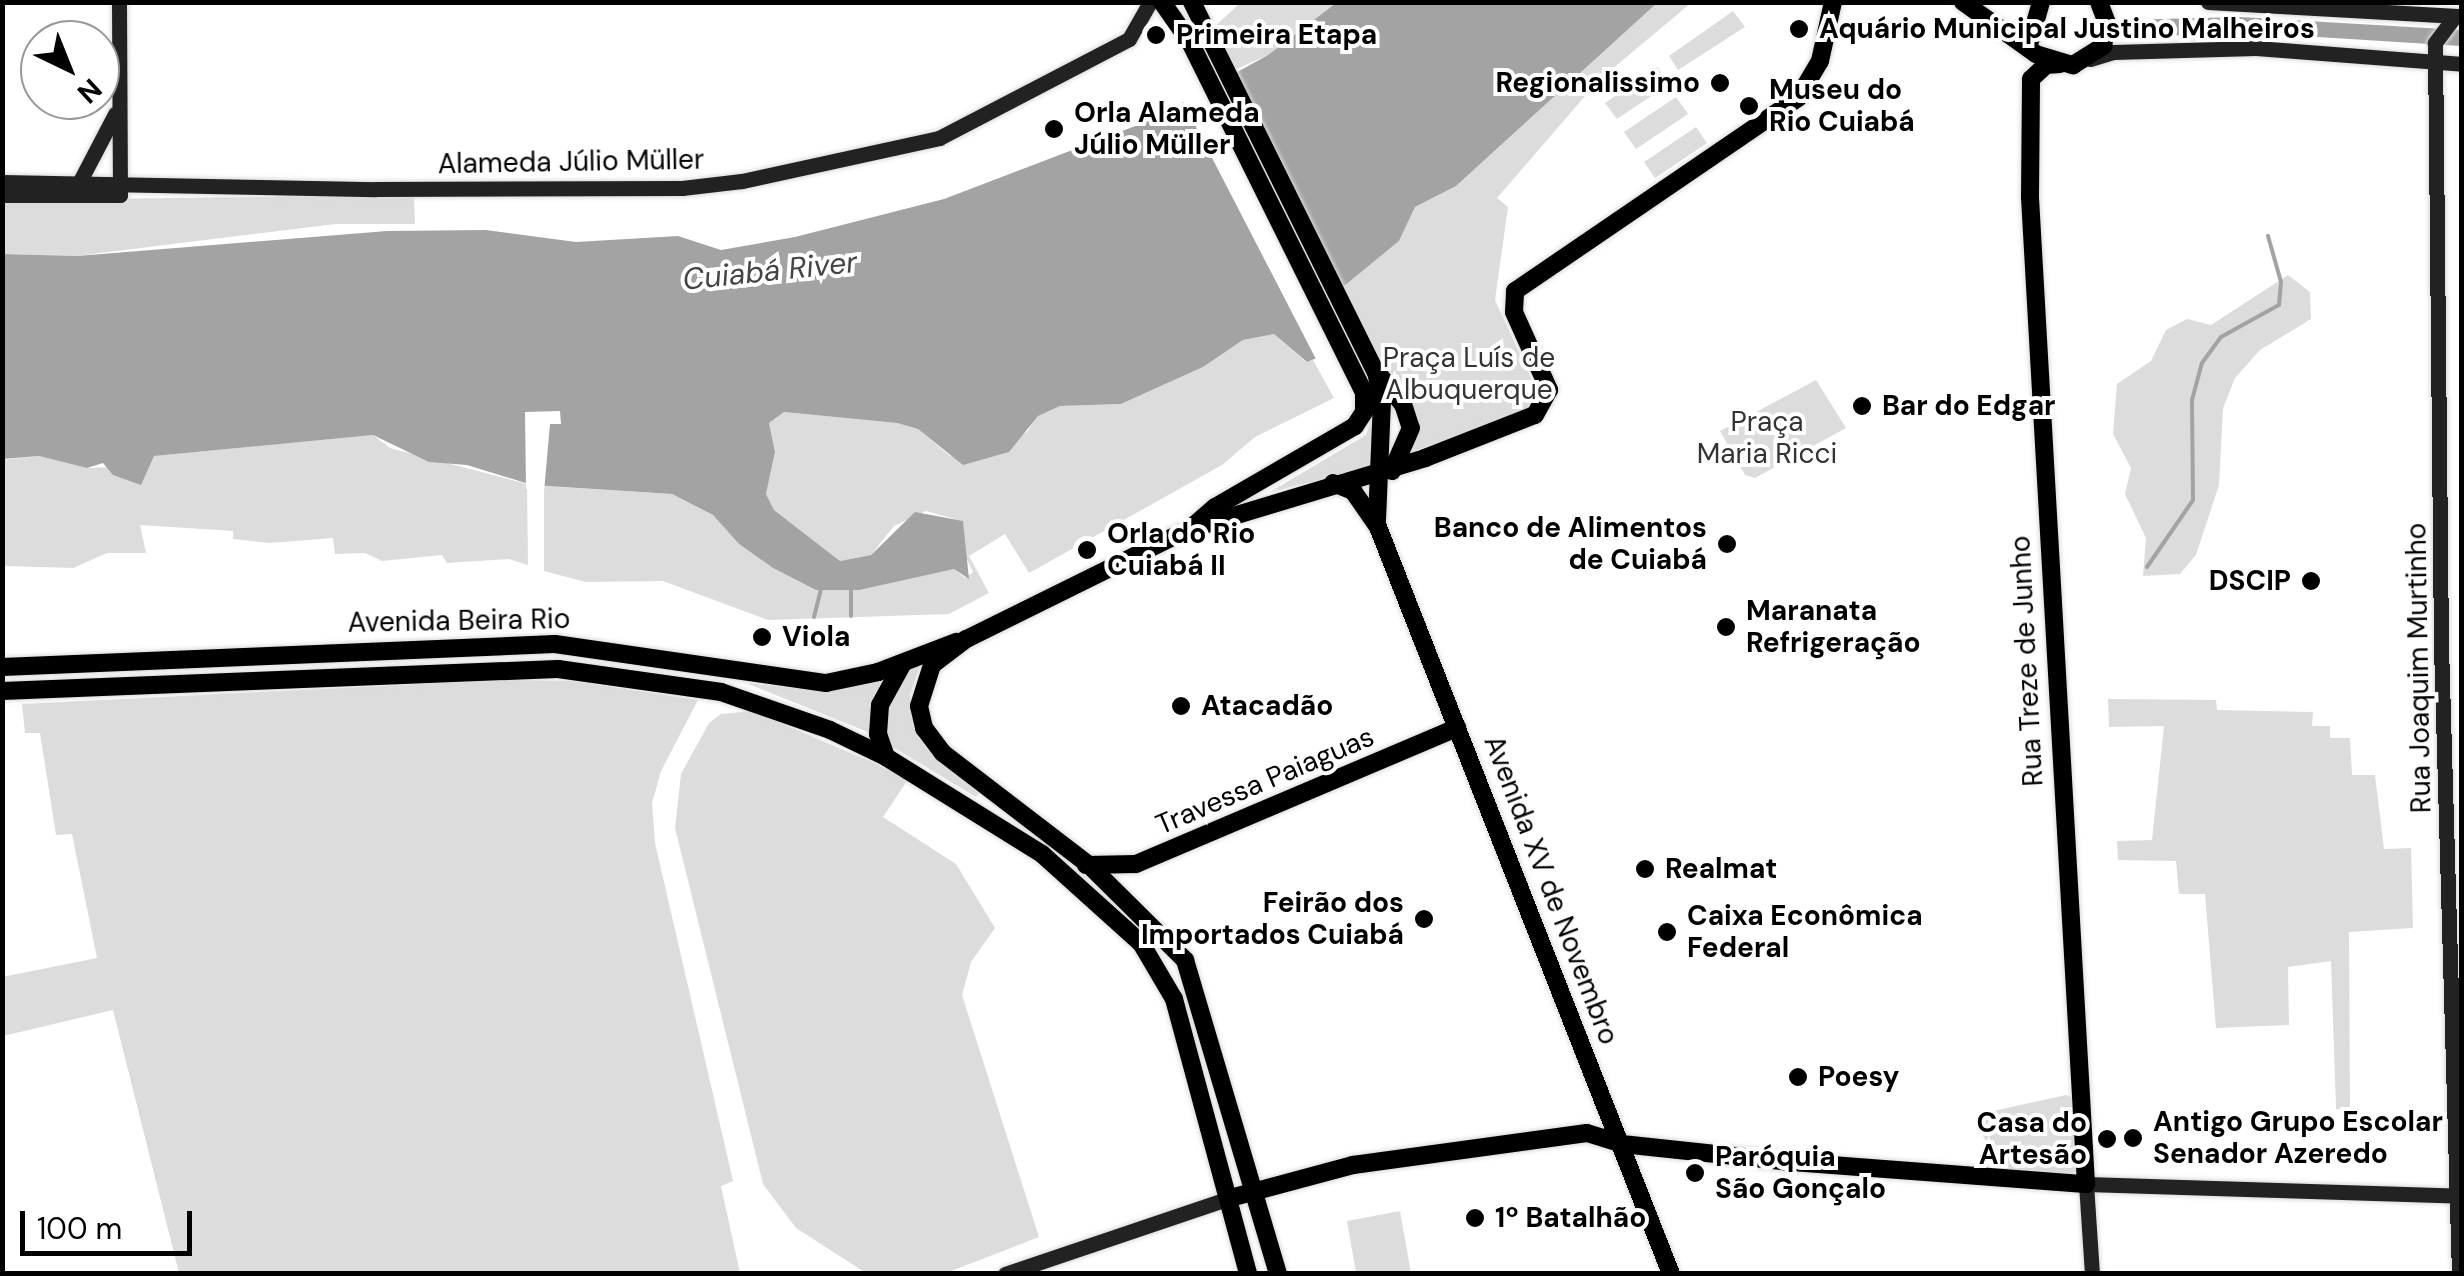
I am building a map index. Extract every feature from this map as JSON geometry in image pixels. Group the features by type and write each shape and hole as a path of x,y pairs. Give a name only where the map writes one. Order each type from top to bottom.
{"main road":[{"name":"Alameda Júlio Müller","path":"2,195 121,189 663,188 742,181 938,138 1129,39 1150,2"},
{"path":"1162,2 1197,38 1376,372 1408,418 1410,434 1375,504 1378,527"},
{"path":"1191,528 1215,507 1355,426 1364,412 1364,392 1197,38 1192,2"},
{"path":"1278,1274 1185,960 1090,866 943,753 924,728 919,706 932,665 966,639 1191,528 1528,420 1548,398 1541,370 1514,312 1515,291 1798,98 1820,61 1832,2"},
{"path":"1964,2 2028,48 2060,64 2256,48 2438,56 2462,64"},
{"path":"2028,48 2041,2"},
{"path":"2090,59 2107,35 2098,2"},
{"path":"2208,2 2454,18"},
{"name":"Rua Joaquim Murtinho","path":"2454,18 2438,56 2441,646 2460,1196 2459,1274"},
{"name":"Rua Treze de Junho","path":"2060,64 2046,66 2031,78 2030,198 2092,1274"},
{"path":"80,181 111,120"},
{"path":"117,120 121,189"},
{"name":"Alameda Júlio Müller","path":"2,182 80,181 121,189"},
{"path":"1376,372 1380,426 1395,465"},
{"path":"1380,426 1395,465"},
{"path":"1333,483 1360,498 1378,527"},
{"name":"Avenida XV de Novembro","path":"1378,527 1671,1274"},
{"name":"Avenida Beira Rio","path":"2,667 556,644 826,683 966,639"},
{"path":"886,758 878,734 880,705 906,661"},
{"path":"33,689 39,674 75,665"},
{"name":"Avenida Beira Rio","path":"2,691 558,668 722,692 830,730 886,758 1042,854"},
{"path":"722,692 746,679 812,688 826,683"},
{"name":"Travessa Paiaguas","path":"1090,866 1136,864 1185,846 1457,728"},
{"path":"1042,854 1090,866 1120,919 1160,968 1174,999 1248,1274"},
{"path":"1042,854 1120,919"},
{"path":"1586,1133 1599,1113 1601,1094"},
{"path":"1005,1274 1230,1198 1353,1165 1586,1133 1622,1144 2086,1184 2460,1196"}],"green space":[{"path":"1240,3 1336,3 1268,55 1232,71 1211,30"},
{"name":"Praça Luís de Albuquerque","path":"1657,3 1691,3 1599,80 1497,198 1508,207 1495,300 1539,396 1536,406 1412,452 1416,432 1343,287 1399,241 1415,207 1456,186"},
{"path":"1733,11 1745,27 1678,70 1669,56"},
{"path":"1657,67 1669,84 1617,119 1605,103"},
{"path":"1676,97 1688,114 1636,149 1624,132"},
{"path":"1696,127 1707,143 1655,178 1644,162"},
{"path":"414,195 415,224 336,224 76,256 3,254 3,200"},
{"path":"2288,275 2310,292 2311,319 2260,350 2235,378 2223,408 2219,485 2196,555 2180,574 2143,576 2146,538 2125,494 2131,468 2113,434 2117,384 2151,361 2166,330 2187,319 2211,325"},
{"path":"1274,334 1306,362 1313,360 1334,398 1255,437 1222,465 1029,573 1005,534 969,556 989,593 949,614 768,620 663,581 586,582 544,571 544,486 672,494 713,515 739,544 773,568 816,590 954,569 965,578 973,572 965,555 962,521 926,511 894,526 871,555 840,561 774,510 766,494 775,452 769,423 784,412 897,423 918,429 950,456 1027,432 1037,416 1060,406 1121,404 1203,367 1243,340"},
{"path":"1373,380 1377,419 1372,467 1270,492 1366,435 1374,414"},
{"name":"Praça Maria Ricci","path":"1816,380 1846,428 1755,478 1745,475 1720,431"},
{"path":"373,435 390,448 527,484 528,565 509,559 447,563 442,555 382,561 365,553 335,554 333,538 269,543 233,539 233,531 140,525 146,553 107,553 73,568 3,566 2,460 39,456 87,468 145,466 153,456"},
{"path":"920,665 910,695 913,727 927,749 979,793 976,797 868,732 746,683 821,691"},
{"path":"503,680 572,681 698,700 661,771 652,803 655,843 733,1181 721,1186 740,1273 179,1273 113,1010 3,1036 2,977 97,958 72,834 56,835 40,733 25,733 22,704"},
{"path":"2108,699 2216,700 2217,710 2313,712 2312,726 2330,726 2330,738 2350,738 2352,775 2375,775 2384,849 2411,848 2413,928 2349,932 2350,1110 2336,1109 2331,961 2288,967 2289,1025 2216,1028 2205,894 2179,894 2176,861 2118,860 2117,841 2152,840 2164,726 2109,727"},
{"path":"752,711 909,778 883,817 956,864 995,928 971,962 962,995 1039,1237 946,1273 866,1273 796,1228 763,1184 675,828 681,774 709,723 721,714"},
{"path":"2066,1095 2073,1098 2076,1170 2071,1175 2007,1171 1974,1123 1979,1114"},
{"path":"1400,1211 1411,1273 1356,1273 1347,1221"}],"water":[{"name":"Cuiabá River","path":"1336,3 1657,3 1456,186 1415,207 1399,241 1343,287 1322,356 1307,362 1274,334 1243,340 1203,367 1121,404 1060,406 1038,416 1009,452 963,465 918,429 897,423 784,412 769,423 775,452 766,494 774,510 840,561 871,555 915,512 963,521 969,579 954,569 859,590 816,590 773,568 739,544 713,515 672,494 532,485 467,465 429,462 373,435 154,456 141,485 113,475 103,463 87,468 39,456 3,459 3,254 77,256 387,231 486,230 576,242 678,236 721,250 795,237 944,199 1151,120 1268,55"},
{"path":"2240,17 2461,30 2461,46 2253,33 2122,37 2122,20"}],"pier":[{"path":"1229,67 1347,293 1344,330 1318,363 1179,94"},
{"path":"560,411 561,424 550,424 544,492 526,489 525,412"}],"waterway":[{"path":"2147,567 2193,500 2192,400 2202,363 2221,337 2279,305 2281,282 2268,236"},
{"path":"851,586 851,616"},
{"path":"814,617 821,588"}],"place":[{"name":"Aquário Municipal Justino Malheiros","path":"1799,29"},
{"name":"Primeira Etapa","path":"1156,35"},
{"name":"Regionalissimo","path":"1720,83"},
{"name":"Museu do Rio Cuiabá","path":"1749,106"},
{"name":"Orla Alameda Júlio Müller","path":"1054,129"},
{"name":"Bar do Edgar","path":"1862,406"},
{"name":"Banco de Alimentos de Cuiabá","path":"1727,544"},
{"name":"Orla do Rio Cuiabá II","path":"1087,550"},
{"name":"DSCIP","path":"2311,581"},
{"name":"Maranata Refrigeração","path":"1726,627"},
{"name":"Viola","path":"762,637"},
{"name":"Atacadão","path":"1181,706"},
{"name":"Realmat","path":"1645,869"},
{"name":"Feirão dos Importados Cuiabá","path":"1424,919"},
{"name":"Caixa Econômica Federal","path":"1667,932"},
{"name":"Poesy","path":"1798,1077"},
{"name":"Antigo Grupo Escolar Senador Azeredo","path":"2133,1138"},
{"name":"Casa do Artesão","path":"2107,1139"},
{"name":"Paróquia São Gonçalo","path":"1695,1173"},
{"name":"1º Batalhão","path":"1475,1218"}]}
